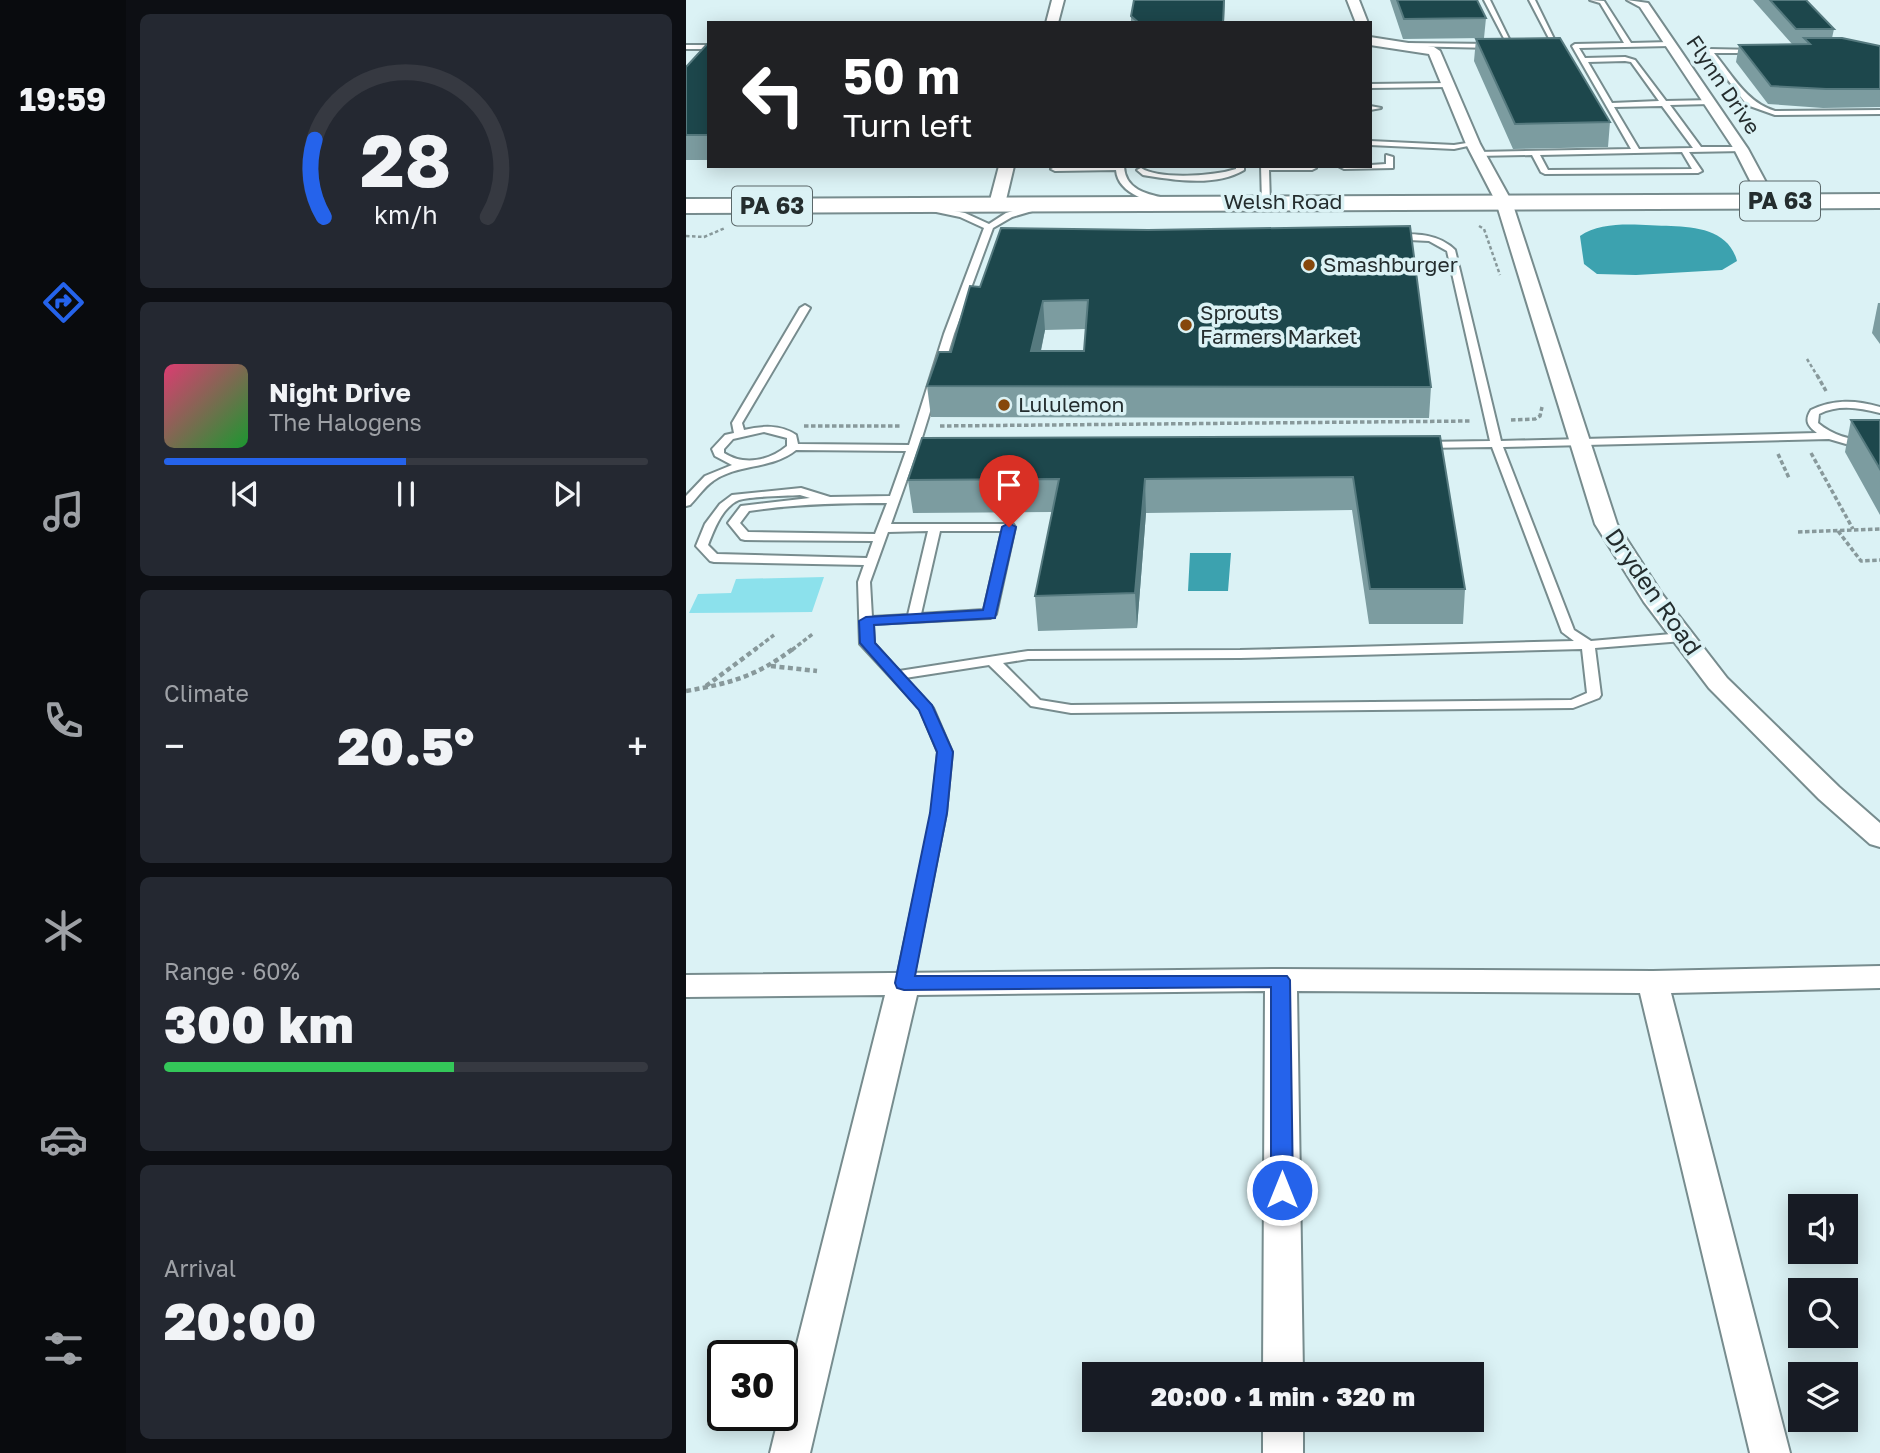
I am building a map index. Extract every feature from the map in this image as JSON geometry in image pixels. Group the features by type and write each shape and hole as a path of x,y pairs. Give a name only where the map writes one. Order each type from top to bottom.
{"main road":[{"name":"Welsh Road","path":"686,206 1880,201"}],"street":[{"path":"1053,21 1058,0"},
{"path":"1353,0 1361,21"},
{"name":"Flynn Drive","path":"1633,0 1644,5 1710,102 1741,149 1768,201"},
{"path":"1372,41 1434,51 1472,147 1504,202"},
{"path":"997,204 1006,168"},
{"name":"Dryden Road","path":"1504,202 1606,524 1652,597 1718,683 1829,793 1880,838"},
{"path":"686,986 1281,980 1653,982 1880,977"},
{"path":"1281,980 1283,1362"},
{"path":"1653,982 1770,1453"},
{"path":"790,1453 904,983"},
{"path":"1283,1432 1283,1453"}],"lane":[{"path":"1487,0 1511,46"},
{"path":"1532,0 1556,46"},
{"path":"1593,0 1602,2 1629,45"},
{"path":"1545,46 1670,44"},
{"path":"1405,45 1522,46"},
{"path":"1575,46 1637,152"},
{"path":"686,47 707,47"},
{"path":"1763,51 1709,51 1750,103 1764,110 1775,113 1880,112"},
{"path":"1583,60 1633,61 1699,150"},
{"path":"1372,86 1448,85"},
{"path":"1608,104 1710,102"},
{"path":"1372,144 1425,144 1535,153 1741,149"},
{"path":"1535,153 1545,172 1698,171 1684,150"},
{"path":"1372,166 1390,166 1389,157"},
{"path":"1055,169 1088,168"},
{"path":"1120,168 1121,181 1126,187 1171,202"},
{"path":"1141,170 1143,173 1164,176 1203,176 1232,173 1240,168"},
{"path":"1265,168 1266,203"},
{"path":"904,983 939,813 945,752 926,708 867,643 864,582 913,448 949,334 989,227 1009,215 1046,203"},
{"path":"901,205 962,215 989,227"},
{"path":"993,661 1036,703 1072,709 1573,704 1594,695 1588,645 1569,632 1496,444 1451,250 1445,244 1425,237 1383,237"},
{"path":"985,239 999,239"},
{"path":"739,433 737,423 804,308"},
{"path":"1830,436 1813,424 1815,412 1822,408 1847,404 1880,410"},
{"path":"709,478 709,469 719,454 722,443 739,433 776,430 792,437 795,442 793,447"},
{"path":"1405,445 1580,444 1666,439 1830,436 1859,443 1880,443"},
{"path":"686,503 709,478 744,463 779,457 793,447 944,447"},
{"path":"719,454 733,462 744,463"},
{"path":"826,499 801,491 736,497 724,506 709,527 702,545 714,558 872,562"},
{"path":"866,621 990,614 1009,527 745,536 734,523 745,508 826,499 894,500"},
{"path":"914,618 935,528"},
{"path":"896,674 1028,655 1240,654 1588,645 1683,637"}],"path":[{"path":"1475,224 1483,229 1503,285"},
{"path":"686,236 713,235 729,226"},
{"path":"1489,420 1535,419 1543,409 1539,396"},
{"path":"936,426 1457,422"},
{"path":"1776,450 1790,478"},
{"path":"1798,533 1880,529"},
{"path":"1838,530 1861,561 1880,559"},
{"path":"686,691 722,684 770,666 814,633"},
{"path":"705,686 774,635"},
{"path":"770,666 817,671"}],"shaded area":[{"path":"1612,225 1671,226 1702,230 1720,237 1733,251 1737,261 1722,270 1636,275 1597,274 1584,264 1580,236 1590,231"},
{"path":"1190,553 1231,553 1228,591 1188,591"},
{"path":"824,577 812,612 689,613 698,594 731,593 736,579"}],"building":[{"path":"1134,0 1224,0 1223,21 1137,21 1131,16"},
{"path":"1397,0 1477,0 1486,18 1404,19"},
{"path":"1770,0 1806,0 1834,29 1796,29"},
{"path":"1560,38 1610,122 1515,124 1476,39"},
{"path":"1804,38 1842,38 1880,46 1880,89 1771,86 1739,45 1810,44"},
{"path":"707,44 707,135 686,135 686,67"},
{"path":"1410,226 1431,387 927,386 939,352 951,352 970,286 980,287 1001,228 1148,230","holes":["1088,300 1084,351 1031,351 1043,301"]},
{"path":"1851,420 1880,420 1880,469"},
{"path":"1440,436 1465,589 1370,589 1353,477 1145,479 1135,593 1035,596 1059,479 908,480 922,438"}],"place":[{"name":"Smashburger","path":"1309,265"},
{"name":"Sprouts Farmers Market","path":"1186,325"},
{"name":"Lululemon","path":"1004,405"}],"route":[{"path":"1009,527 990,614 866,621 867,643 926,708 945,752 939,813 904,983 1281,980 1282,1190"}]}
